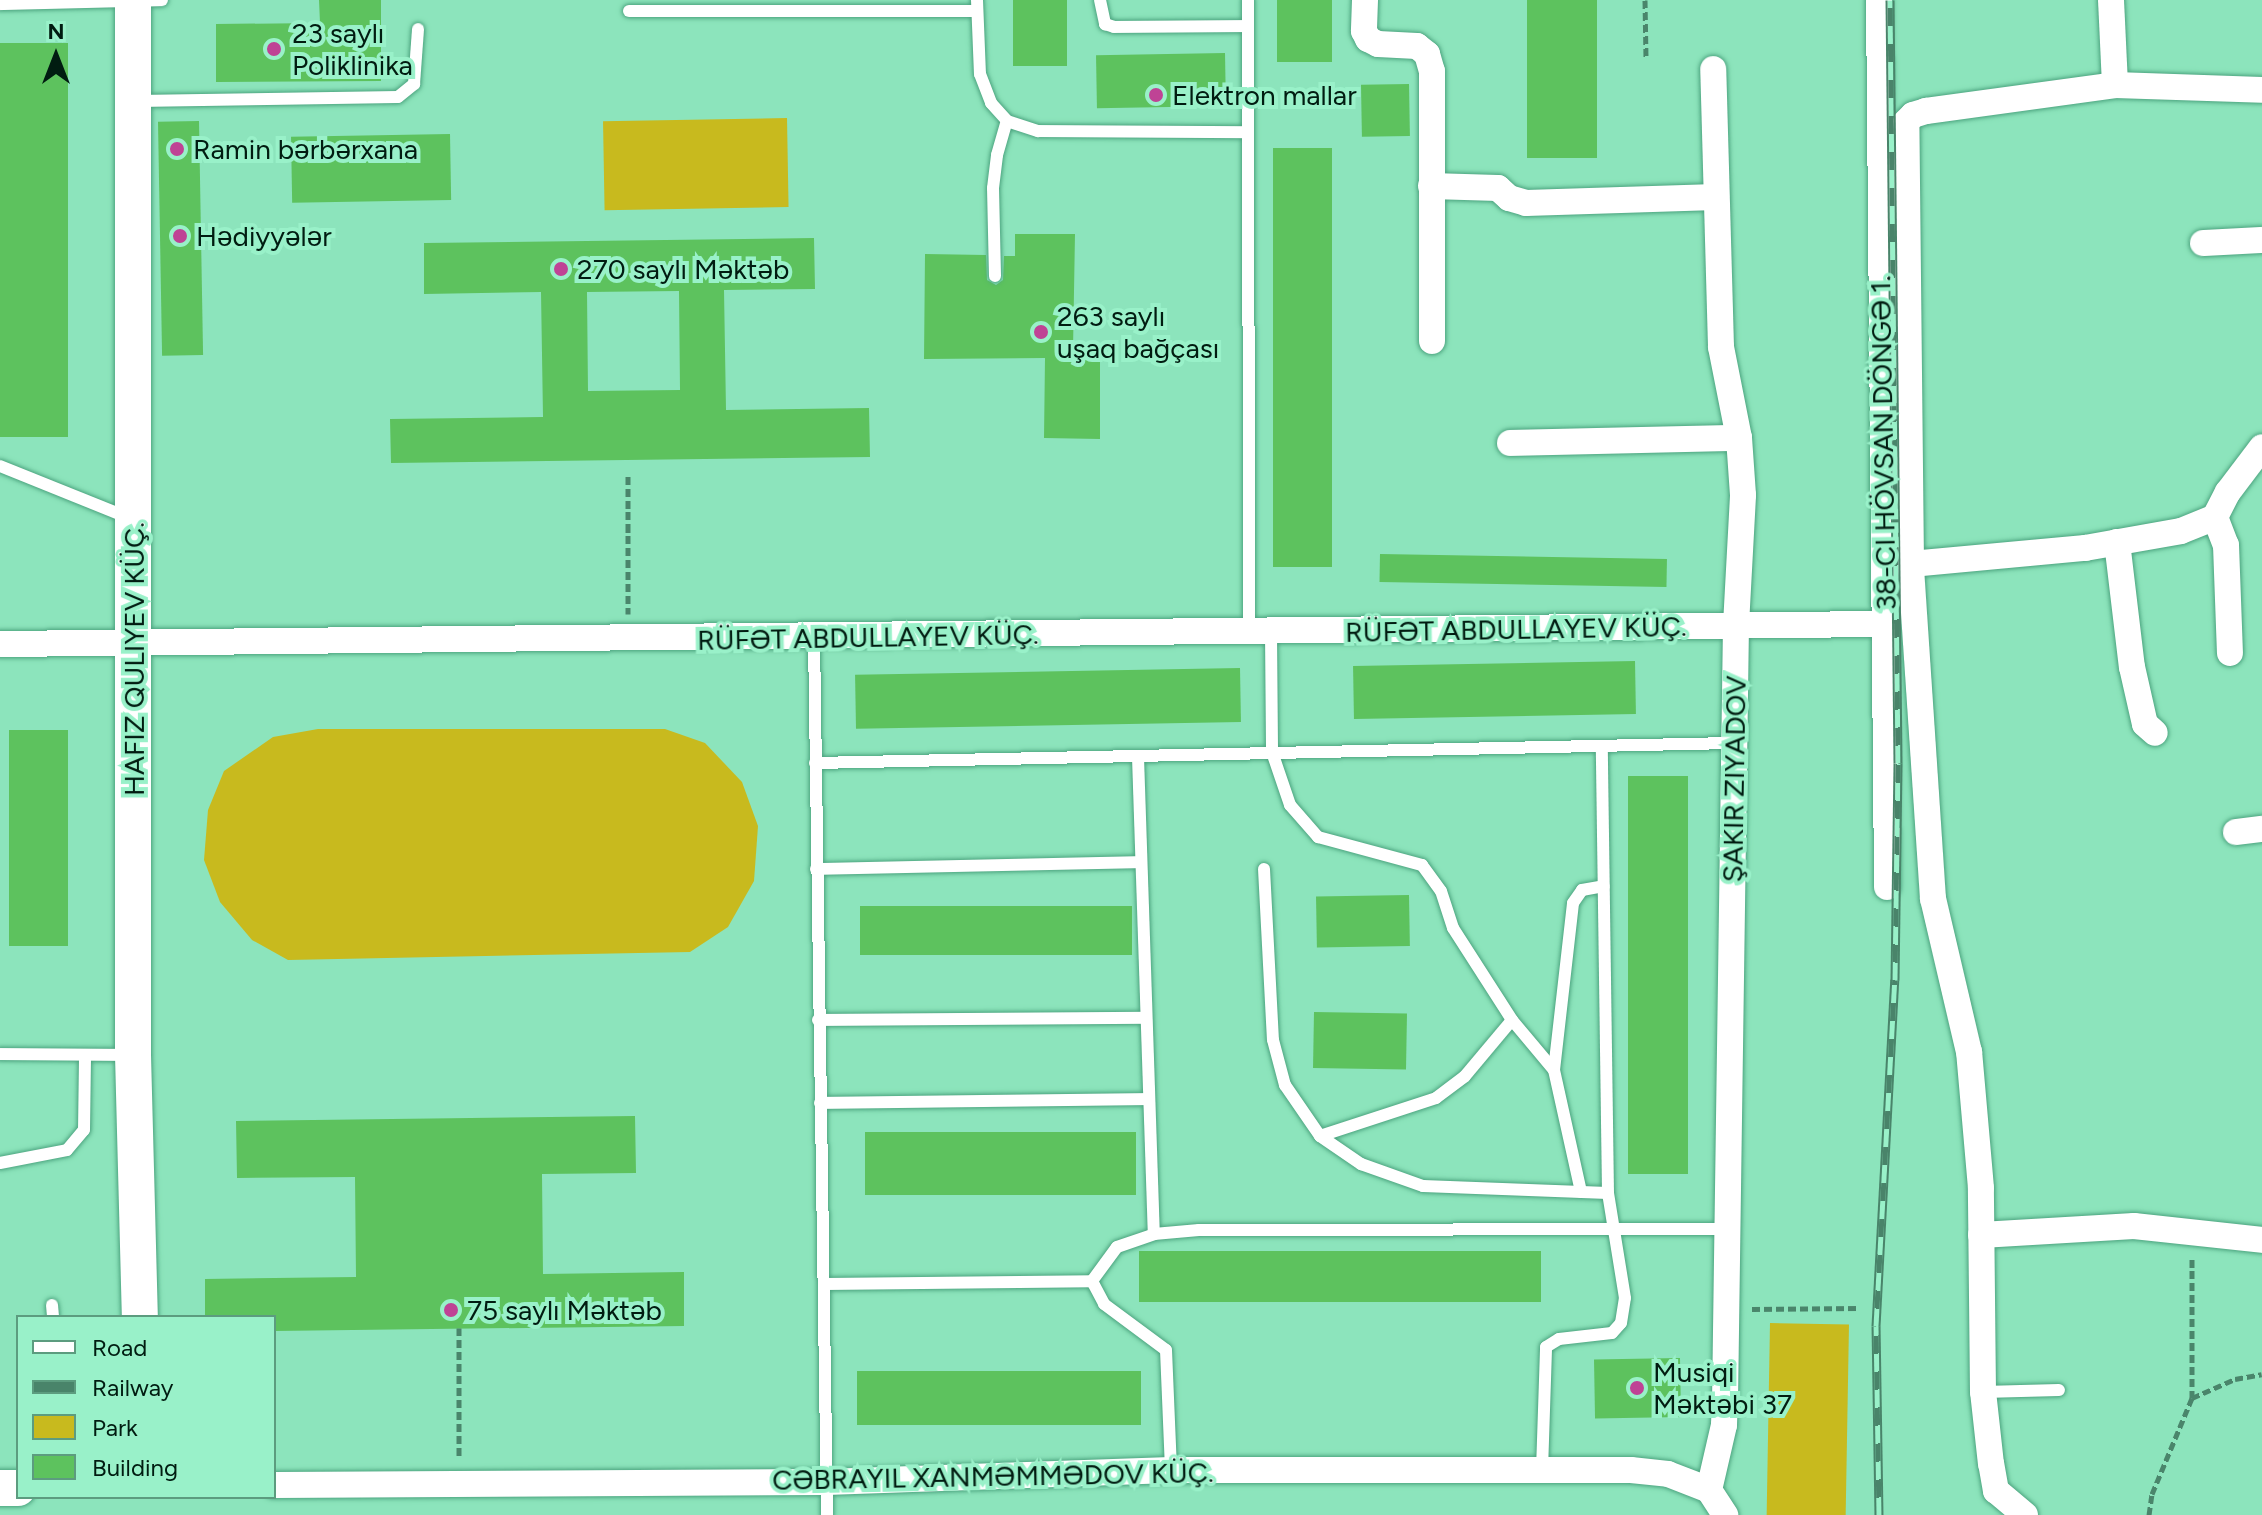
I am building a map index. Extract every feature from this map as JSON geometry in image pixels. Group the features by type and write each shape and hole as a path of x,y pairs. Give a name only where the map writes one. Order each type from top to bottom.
{"street":[{"name":"HAFIZ QULIYEV KÜÇ.","path":"140,1315 133,1055 134,101 143,0"},
{"path":"1365,0 1364,31 1368,39 1378,44 1417,46 1427,54 1432,71 1432,341"},
{"name":"38-CI HÖVSAN DÖNGƏ 1.","path":"1879,0 1887,887"},
{"path":"2111,0 2115,85"},
{"name":"ŞAKIR ZIYADOV","path":"1709,1490 1724,1425 1736,625 1743,495 1739,438 1721,347 1713,69"},
{"path":"2025,1515 1996,1491 1983,1392 1981,1188 1969,1052 1933,899 1911,564 1906,122 1913,115 1926,111 2115,85 2262,90"},
{"path":"1431,186 1498,188 1509,198 1526,203 1716,197"},
{"path":"2203,243 2262,240"},
{"path":"1510,443 1739,438"},
{"path":"1911,564 2117,542 2181,531 2215,517 2228,492 2262,447"},
{"path":"2215,517 2226,545 2230,653"},
{"path":"2117,542 2132,667 2145,724 2155,733"},
{"name":"RÜFƏT ABDULLAYEV KÜÇ.","path":"0,644 1885,624"},
{"path":"1981,1235 2134,1226 2262,1240"},
{"path":"276,1485 826,1482 1171,1470 1542,1470 1668,1474 1709,1490 1725,1515"}],"lane":[{"path":"0,4 143,0"},
{"path":"1100,0 1105,24 1114,27 1248,26"},
{"path":"1248,0 1248,132 1260,633 1272,752 1290,805 1318,837 1422,865 1441,891 1453,928 1512,1020 1554,1070"},
{"path":"629,11 977,5 980,74 991,103 1007,121 1038,131 1248,132"},
{"path":"134,101 398,97 414,84 418,29"},
{"path":"995,276 993,188 997,155 1007,121"},
{"path":"0,466 134,520"},
{"path":"814,637 827,1515"},
{"path":"815,763 1735,743"},
{"path":"1542,1470 1546,1347 1559,1339 1612,1333 1621,1323 1625,1298 1608,1193 1602,746"},
{"path":"1138,757 1144,1018 1154,1234"},
{"path":"816,869 1140,862"},
{"path":"1264,869 1273,1040 1285,1085 1320,1136 1361,1164 1423,1186 1608,1193"},
{"path":"1581,1192 1554,1070 1573,903 1582,890 1604,886"},
{"path":"818,1020 1144,1018"},
{"path":"1320,1136 1436,1098 1465,1076 1512,1020"},
{"path":"0,1054 133,1055"},
{"path":"0,1163 67,1150 84,1130 85,1055"},
{"path":"820,1103 1147,1099"},
{"path":"1092,1281 1117,1247 1154,1234 1199,1230 1728,1229"},
{"path":"824,1284 1092,1281"},
{"path":"1092,1281 1104,1304 1166,1350 1171,1470"},
{"path":"1983,1392 2059,1390"}],"path":[{"path":"1645,0 1646,57"},
{"path":"628,476 628,639"},
{"path":"2149,1515 2152,1494 2192,1398 2192,1230"},
{"path":"1727,1309 1859,1308"},
{"path":"459,1328 459,1483"},
{"path":"2192,1398 2235,1379 2262,1374"}],"green space":[{"path":"787,118 789,207 605,210 603,121"},
{"path":"318,729 665,729 705,743 742,782 758,826 754,881 728,927 690,952 288,960 252,940 220,902 204,860 208,810 224,771 273,737"},
{"path":"1770,1323 1849,1324 1846,1515 1767,1515"}],"building":[{"path":"319,0 381,0 381,81 216,82 216,24 320,23"},
{"path":"1013,0 1067,0 1067,66 1013,66"},
{"path":"1277,0 1332,0 1332,62 1277,62"},
{"path":"1527,0 1597,0 1597,158 1527,158"},
{"path":"0,43 68,43 68,437 0,437"},
{"path":"1225,53 1226,106 1097,108 1096,55"},
{"path":"1409,84 1410,136 1362,137 1361,85"},
{"path":"199,121 203,355 162,356 158,122"},
{"path":"450,134 451,200 292,203 291,137"},
{"path":"1273,148 1332,148 1332,567 1273,567"},
{"path":"1015,234 1075,234 1073,350 1100,350 1100,439 1044,438 1045,358 924,359 925,254 986,255 987,280 996,285 1003,280 1004,256 1015,256"},
{"path":"814,238 815,289 724,290 726,410 869,408 870,457 391,463 390,419 543,417 541,292 424,294 424,243","holes":["679,291 680,390 588,391 587,292"]},
{"path":"1380,554 1667,559 1666,587 1380,582"},
{"path":"1635,661 1636,714 1354,719 1353,666"},
{"path":"1240,668 1241,722 856,729 855,675"},
{"path":"9,730 68,730 68,946 9,946"},
{"path":"1628,776 1688,776 1688,1174 1628,1174"},
{"path":"1409,895 1410,946 1317,948 1316,897"},
{"path":"860,906 1132,906 1132,955 860,955"},
{"path":"1314,1012 1407,1014 1406,1070 1313,1068"},
{"path":"635,1116 636,1173 542,1174 543,1274 684,1272 684,1326 276,1331 276,1315 205,1315 205,1279 356,1277 355,1177 237,1178 236,1121"},
{"path":"865,1132 1136,1132 1136,1195 865,1195"},
{"path":"1139,1251 1541,1251 1541,1302 1139,1302"},
{"path":"1680,1358 1681,1417 1595,1418 1594,1360"},
{"path":"857,1371 1141,1371 1141,1425 857,1425"}],"railway":[{"path":"1879,1515 1876,1326 1895,980 1898,763 1890,0"}],"place":[{"name":"23 saylı Poliklinika","path":"274,49"},
{"name":"Elektron mallar","path":"1156,95"},
{"name":"Ramin bərbərxana","path":"177,149"},
{"name":"Hədiyyələr","path":"180,236"},
{"name":"270 saylı Məktəb","path":"561,269"},
{"name":"263 saylı uşaq bağçası","path":"1041,332"},
{"name":"75 saylı Məktəb","path":"451,1310"},
{"name":"Musiqi Məktəbi 37","path":"1637,1388"}]}
